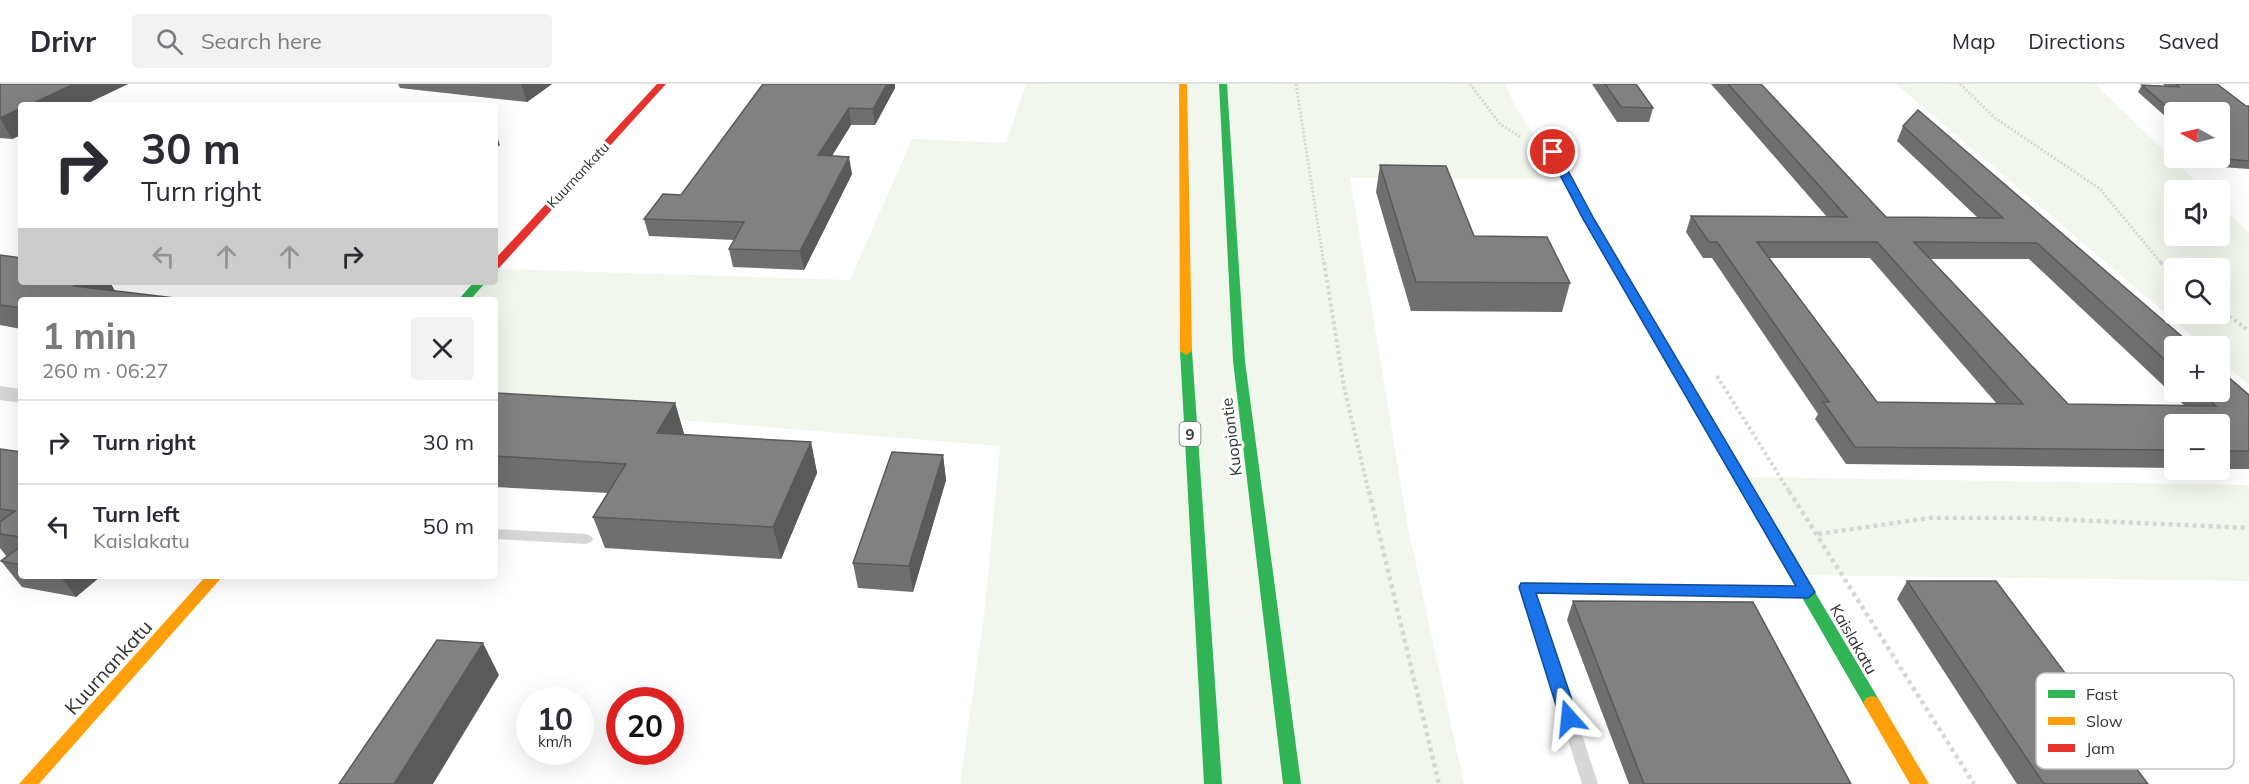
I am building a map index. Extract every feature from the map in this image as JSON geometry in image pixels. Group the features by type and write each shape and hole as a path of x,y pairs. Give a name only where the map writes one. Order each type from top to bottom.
{"main road":[{"name":"Kuurnankatu","path":"498,263 662,84"},
{"name":"9","path":"1183,84 1186,361 1213,784"},
{"name":"Kuopiontie","path":"1223,84 1239,361 1292,784"},
{"name":"Kaislakatu","path":"1545,137 1588,219 1920,784"},
{"path":"467,297 477,285"},
{"name":"Kuurnankatu","path":"28,784 212,579"}],"street":[{"path":"0,393 18,396"}],"lane":[{"path":"498,534 586,539"},
{"path":"1590,784 1527,587 1808,592"}],"path":[{"path":"1296,84 1344,387 1439,784"},
{"path":"1960,84 1995,118 2100,189 2157,260 2164,265"},
{"path":"2230,317 2249,331"},
{"path":"1712,367 1974,784"},
{"path":"1818,534 1929,518 2029,518 2249,528"}],"shaded area":[{"path":"1026,84 1505,84 1515,106 1564,179 1350,178 1408,528 1464,784 960,784 985,608 1000,446 498,405 498,297 467,297 480,285 498,285 498,269 850,280 912,139 1006,143"},
{"path":"1896,84 2095,84 2164,150 2164,168 2182,168 2195,180 2164,180 2164,246 2230,246 2230,215 2249,233 2249,385 2230,369 2230,336 2192,336 2178,324 2230,324 2230,258 2164,258 2164,312"},
{"path":"1741,477 2249,485 2249,581 1798,575"}],"building":[{"path":"0,84 74,84 35,102 18,102 18,109 0,118"},
{"path":"763,84 887,84 873,109 849,108 818,155 849,157 800,251 729,249 744,222 644,219 663,194 681,195"},
{"path":"1605,84 1636,84 1653,108 1621,107"},
{"path":"1728,84 1761,84 1886,217 2003,218 1903,126 1918,110 2164,321 2164,324 2167,324 2181,336 2164,336 2164,359 2037,243 1914,242 2068,404 2216,406 2211,402 2230,402 2230,379 2249,395 2249,451 2230,451 2230,414 2164,414 2164,450 1855,447 1823,402 1829,402 1717,242 1709,242 1691,216 1847,217","holes":["1757,242 1877,242 2023,404 1877,402"]},
{"path":"2176,84 2217,84 2249,106 2249,161 2230,159 2230,102 2164,102 2164,104 2142,85 2179,87"},
{"path":"1380,165 1446,166 1474,236 1547,237 1570,283 1416,282"},
{"path":"0,255 18,258 18,285 76,285 74,286 167,297 18,297 18,308 0,305"},
{"path":"498,393 675,403 657,433 811,442 773,527 593,517 626,464 498,456"},
{"path":"0,449 18,452 18,537 0,534 0,522 15,511 0,509"},
{"path":"892,452 943,455 909,566 853,563"},
{"path":"18,548 18,564 1,561"},
{"path":"1907,581 1996,581 2065,673 2036,673 2036,769 2137,769 2148,784 2044,784"},
{"path":"1573,601 1753,602 1851,784 1644,784"},
{"path":"437,640 483,643 394,784 339,784"}],"traffic: fast":[{"path":"1223,84 1239,361 1292,784"},
{"path":"1545,137 1588,219 1872,703"},
{"path":"467,297 477,285"},
{"path":"1186,351 1213,784"}],"traffic: slow":[{"path":"1183,84 1186,351"},
{"path":"28,784 212,579"},
{"path":"1872,703 1920,784"}],"traffic: jam":[{"path":"498,263 662,84"}],"route":[{"path":"1553,152 1588,219 1808,592 1527,587 1569,718"}]}
